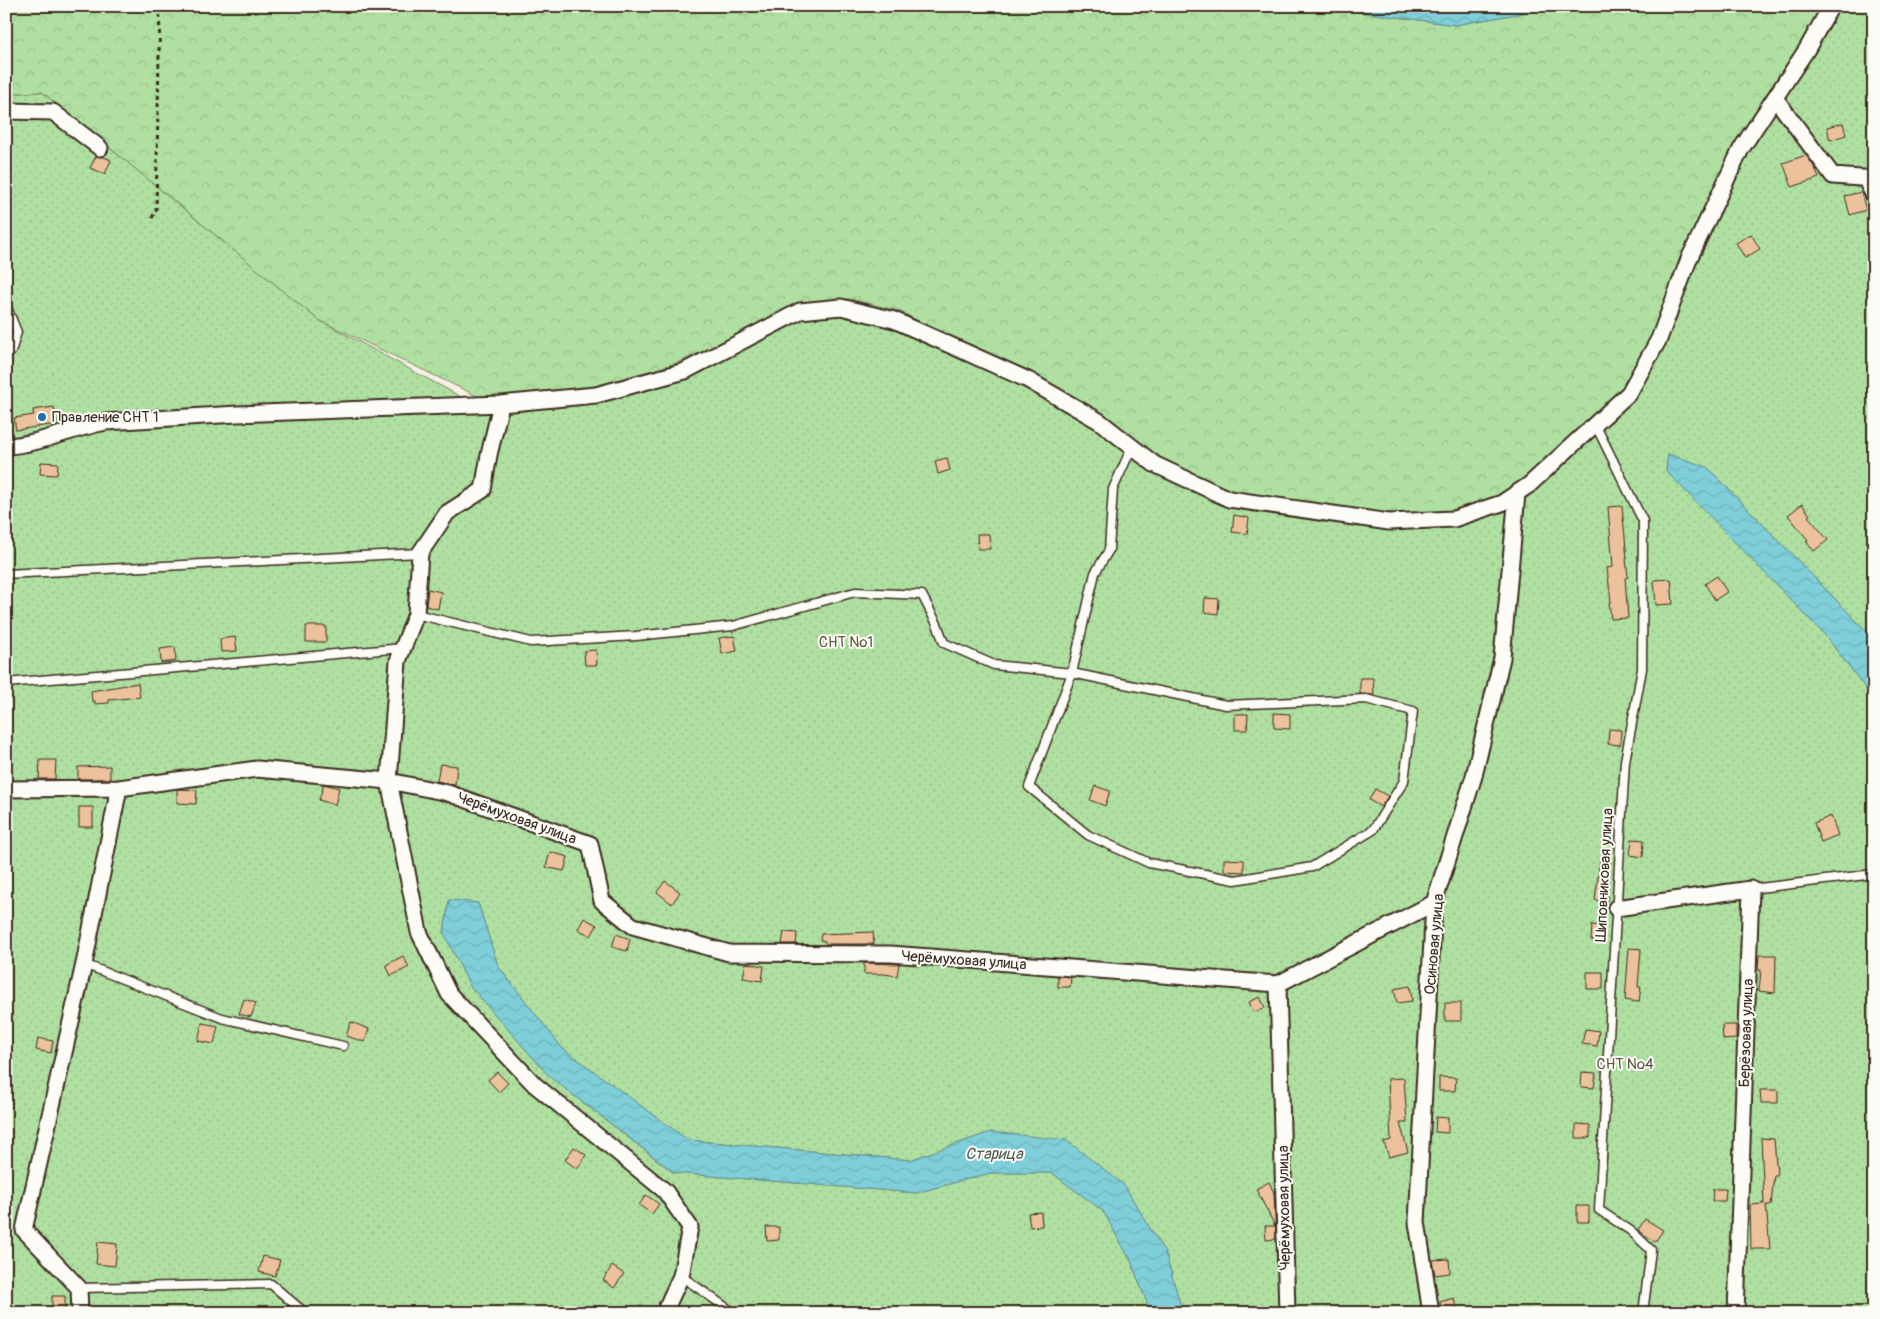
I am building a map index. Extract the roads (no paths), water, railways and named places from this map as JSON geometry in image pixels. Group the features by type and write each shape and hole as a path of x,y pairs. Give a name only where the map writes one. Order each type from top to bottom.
{"street":[{"path":"6,446 18,446 85,426 106,422 236,414 501,404 596,394 685,371 800,310 841,307 894,320 1028,380 1099,421 1154,464 1229,499 1389,522 1454,519 1502,503 1529,486 1629,393 1659,339 1689,259 1737,158 1807,49 1831,6"},
{"path":"1774,98 1834,176 1870,178 1874,196"},
{"path":"6,111 53,112 100,148"},
{"path":"501,404 483,490 447,513 420,553 416,614 398,661 389,781 419,932 449,994 535,1084 665,1191 690,1227 681,1276 664,1313"},
{"name":"Осиновая улица","path":"1431,1313 1417,1222 1434,903 1474,776 1502,658 1517,494"},
{"path":"6,789 119,788 257,769 389,781"},
{"name":"Черёмуховая улица","path":"389,781 448,793 590,844 602,901 633,926 729,953 891,954 1278,984 1286,1313"},
{"path":"80,1313 79,1288 24,1230 84,964 119,788"},
{"path":"1616,908 1751,889"},
{"name":"Берёзовая улица","path":"1736,1313 1751,889"},
{"path":"1278,984 1434,903"}],"lane":[{"path":"6,305 18,332 11,352 6,355"},
{"name":"Шиповниковая улица","path":"1595,424 1643,521 1642,670 1625,761 1599,1210 1631,1231 1651,1250 1643,1313"},
{"path":"416,614 531,642 636,636 733,626 854,592 922,595 937,624 944,643 994,665 1072,673 1226,704 1366,699 1413,710 1404,781 1373,830 1312,867 1235,880 1149,863 1088,835 1029,787 1072,673 1095,573 1109,550 1113,490 1132,447"},
{"path":"6,574 420,553"},
{"path":"6,683 403,648"},
{"path":"1751,889 1874,874"},
{"path":"84,964 222,1018 343,1046"},
{"path":"681,1276 734,1313"},
{"path":"79,1288 271,1284 305,1313"}],"water":[{"path":"1317,6 1562,6 1455,25"},
{"path":"1668,454 1707,467 1874,639 1874,699 1824,634 1666,471"},
{"name":"Старица","path":"449,900 478,903 498,966 562,1048 688,1140 910,1160 991,1132 1066,1140 1124,1185 1165,1253 1183,1313 1151,1313 1131,1261 1103,1211 1052,1173 990,1173 916,1193 675,1173 550,1077 470,986 444,933"}],"place":[{"name":"Правление СНТ 1","path":"42,417"}],"park label":[{"name":"СНТ №1","path":"846,642"},
{"name":"СНТ №4","path":"1625,1064"}]}
